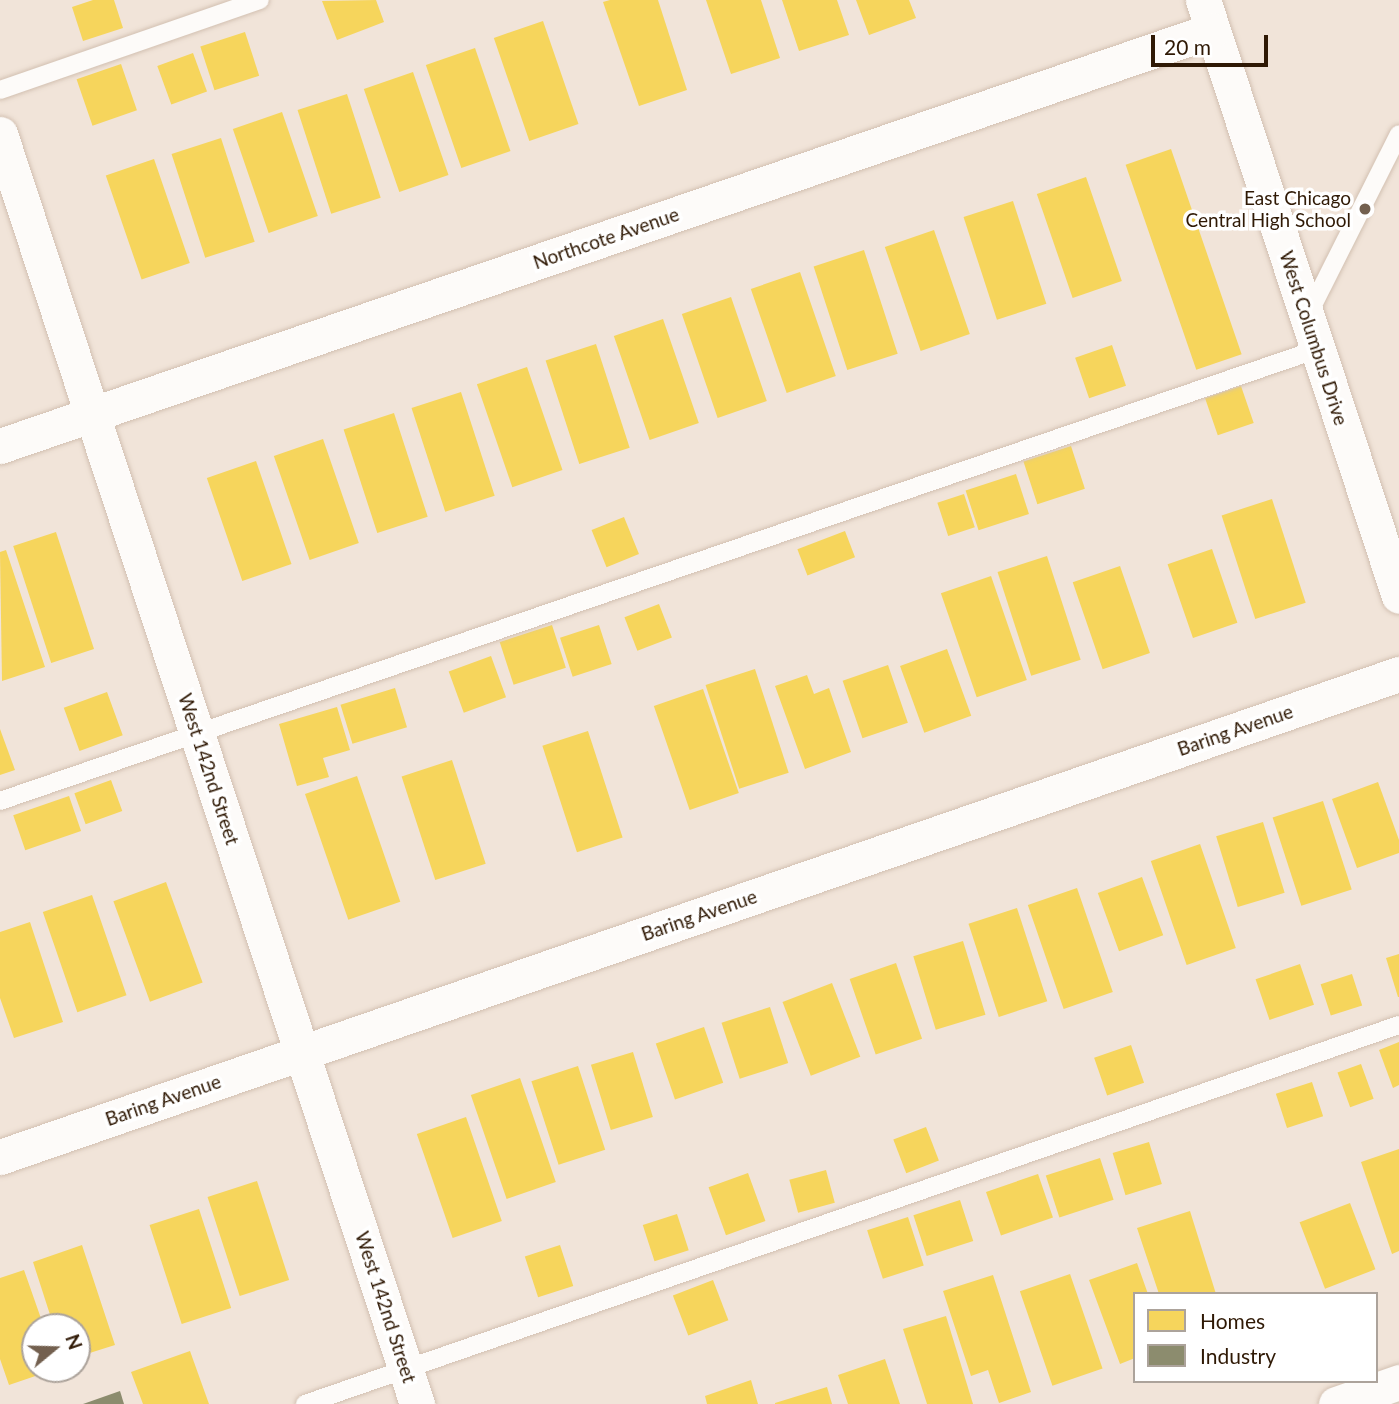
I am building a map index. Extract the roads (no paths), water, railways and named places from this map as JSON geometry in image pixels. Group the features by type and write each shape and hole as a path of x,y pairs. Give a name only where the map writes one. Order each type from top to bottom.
{"street":[{"name":"West Columbus Drive","path":"1208,15 1399,596"},
{"name":"Northcote Avenue","path":"0,446 1208,15"},
{"name":"West 142nd Street","path":"0,134 417,1404"},
{"name":"Baring Avenue","path":"0,1157 1399,674"},
{"path":"1336,1404 1399,1382"}],"lane":[{"path":"0,90 260,0"},
{"path":"1307,316 1399,134"},
{"path":"0,801 1318,349"},
{"path":"305,1404 1399,1025"}],"place":[{"name":"East Chicago Central High School","path":"1365,209"}]}
